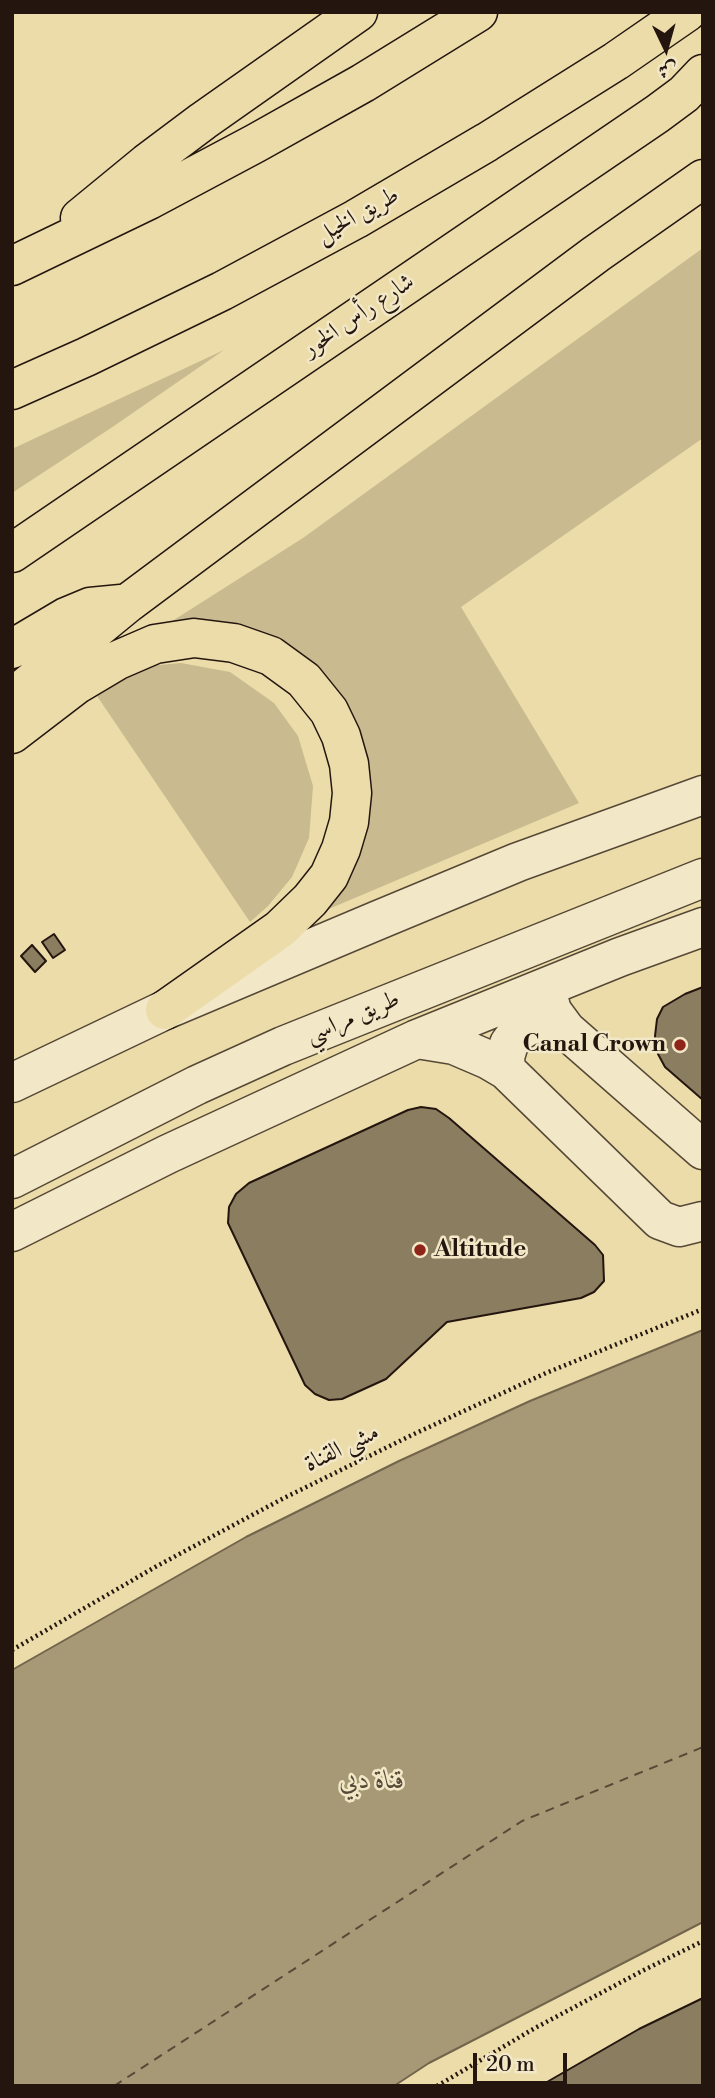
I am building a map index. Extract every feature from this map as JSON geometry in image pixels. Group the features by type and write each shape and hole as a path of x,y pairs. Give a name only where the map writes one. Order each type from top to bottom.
{"highway":[{"path":"26,260 147,163 358,12"},
{"path":"26,260 256,144 363,83 478,12"},
{"name":"طريق الخيل","path":"12,390 222,290 356,219 487,142 616,61 687,12"},
{"name":"شارع رأس الخور","path":"12,553 657,114 684,94 703,74"},
{"path":"12,698 128,603 596,254 703,179"},
{"path":"12,649 66,617 90,607 128,603"},
{"path":"12,734 76,685 118,660 155,644 194,638 234,643 271,656 304,680 329,711 347,755 352,793 349,822 329,876 310,901 280,929 165,1010"}],"street":[{"path":"12,1083 165,1010 518,862 703,795"},
{"name":"طريق مراسي","path":"12,1179 197,1085 283,1046 703,878"},
{"path":"12,1233 168,1154 417,1040 703,927"},
{"path":"545,988 552,1011 566,1030 703,1150"},
{"path":"506,1070 505,1057 509,1044 517,1033 540,1023 554,1024 566,1030"},
{"path":"417,1040 454,1045 489,1059 506,1070 660,1220 679,1227 703,1221"}],"path":[{"name":"مشي القناة","path":"12,1650 157,1566 355,1463 546,1373 703,1310"},
{"path":"438,2086 535,2028 703,1941"}],"shaded area":[{"path":"703,248 703,438 461,607 579,803 324,911 347,705 155,632 303,538"},
{"path":"224,350 111,428 12,493 12,449"},
{"path":"181,663 230,672 274,703 298,736 313,786 309,838 292,877 268,906 250,922 95,693 137,667"}],"water":[{"name":"قناة دبي","path":"703,1330 703,1922 429,2063 394,2086 12,2086 12,1670 246,1537 399,1461 530,1401"}],"building":[{"path":"54,934 65,950 53,958 42,942"},
{"path":"32,945 46,961 35,972 21,956"},
{"name":"Canal Crown","path":"703,987 703,1100 665,1067 658,1054 655,1036 657,1019 663,1007"},
{"name":"Altitude","path":"421,1107 436,1109 449,1118 595,1245 603,1255 604,1281 594,1292 581,1298 447,1322 386,1379 342,1399 329,1400 315,1394 305,1385 228,1223 229,1207 236,1194 249,1183 408,1110"},
{"path":"703,1998 703,2086 540,2086 639,2029"}],"ferry route":[{"path":"114,2086 522,1821 703,1747"}],"place":[{"name":"Canal Crown","path":"680,1045"},
{"name":"Altitude","path":"420,1250"}]}
